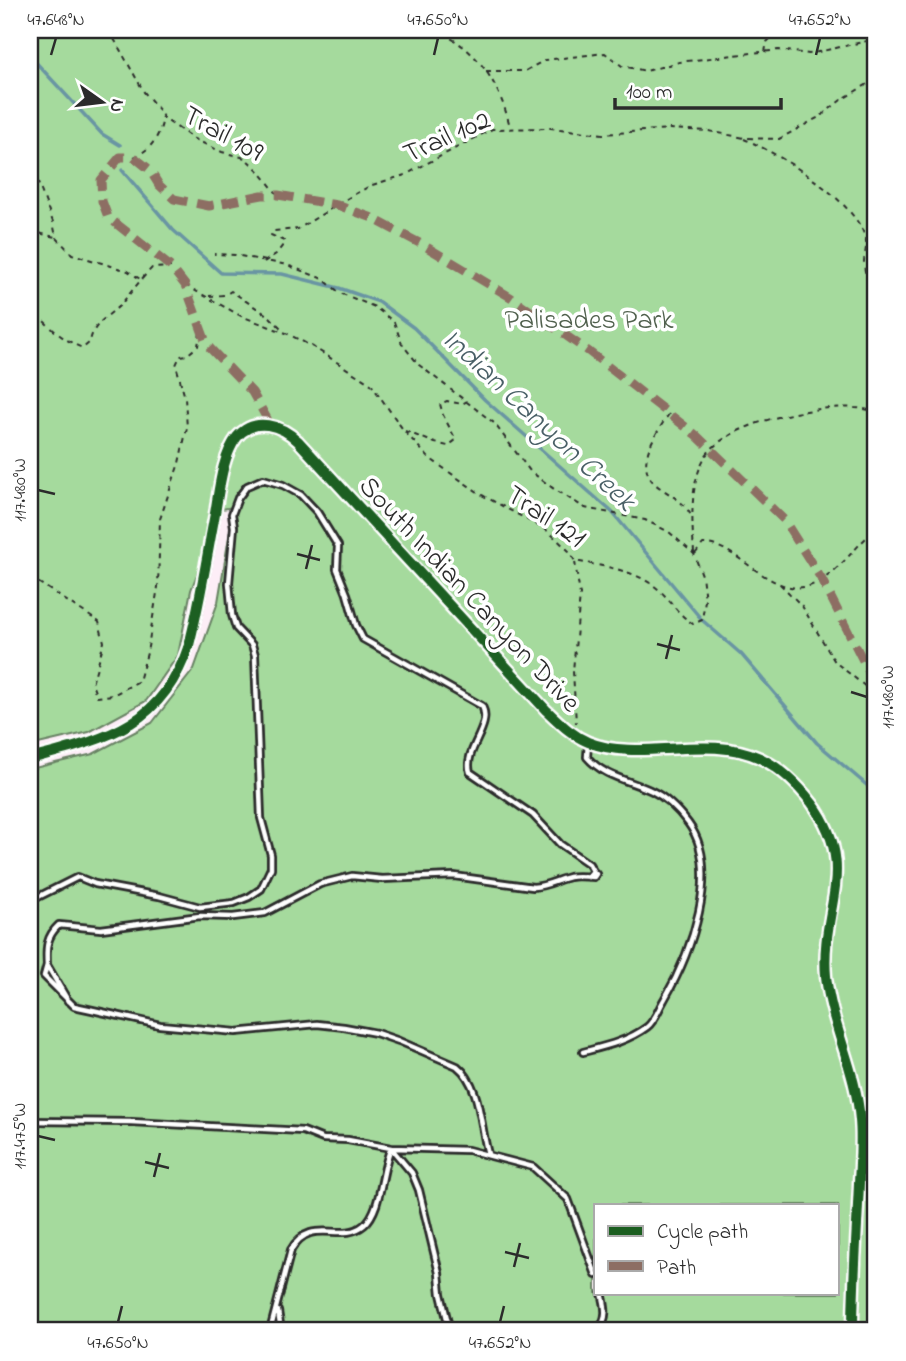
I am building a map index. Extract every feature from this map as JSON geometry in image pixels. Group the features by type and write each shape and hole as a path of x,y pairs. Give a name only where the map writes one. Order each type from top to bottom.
{"street":[{"name":"South Indian Canyon Drive","path":"30,759 83,745 131,724 159,702 175,680 183,667 198,611 217,501 230,450 240,434 251,426 260,425 279,427 298,441 546,710 577,736 588,742 614,748 715,748 749,754 771,764 804,793 828,828 836,856 837,870 827,943 826,975 829,998 851,1072 860,1121 853,1331"}],"lane":[{"path":"30,901 78,877 96,884 200,907 249,897 261,889 268,878 271,855 261,818 255,655 252,645 236,628 229,583 234,527 232,514 238,498 247,485 263,479 284,485 300,495 317,512 338,546 337,569 363,639 482,706 485,720 470,758 470,772 533,815 560,844 589,864 596,874 594,877 570,877 543,887 446,876 382,879 352,876 334,878 265,913 233,917 200,916 101,929 59,925 51,932 46,944 47,965 44,976 74,1006 160,1025 236,1032 317,1024 376,1033 399,1041 465,1072 477,1101 488,1154"},
{"path":"583,1052 626,1040 650,1025 675,981 692,937 701,902 704,873 700,848 690,825 669,801 652,791 611,776 595,766 587,757 588,742"},
{"path":"30,1121 131,1122 303,1131 323,1139 348,1140 391,1148 468,1150 488,1154 533,1167 568,1199 594,1270"},
{"path":"270,1331 291,1250 296,1241 304,1234 356,1229 365,1224 373,1212 391,1148"},
{"path":"391,1148 412,1173 419,1190 450,1331"},
{"path":"598,1331 604,1323 607,1311 602,1294"},
{"path":"278,1307 281,1331"}],"path":[{"path":"433,30 448,35 474,54 486,71 505,110 510,128"},
{"path":"765,52 767,42 778,30"},
{"path":"486,71 525,71 545,60 605,53 622,66 646,71 680,62 779,50 809,54 876,39"},
{"path":"744,138 779,139 821,116 841,100 876,79"},
{"path":"30,115 33,133 30,147"},
{"path":"134,157 153,145 163,118"},
{"path":"744,138 767,148 800,170 836,197 856,221 866,241 864,264 876,304"},
{"path":"30,162 56,237 72,254 128,271 140,279"},
{"path":"30,231 56,237"},
{"path":"30,307 57,333 83,348 90,342 92,332 104,317 120,305 140,279 152,268 171,267"},
{"path":"208,296 231,292 270,317 286,333"},
{"path":"30,577 99,622 104,642 92,684 97,697 113,695 139,681 147,653 158,587 160,519 179,463 187,428 185,398 176,365 180,356 187,355 198,346 201,332"},
{"path":"404,431 448,446 456,440 440,404 447,401 462,404 467,400"},
{"path":"694,554 693,519 697,479 711,449 736,432 774,419 815,410 853,408 876,412"},
{"path":"669,414 653,437 645,470 652,482 679,499 689,509 693,519"},
{"path":"694,554 703,544 713,544 778,583 802,589 822,580 876,529"},
{"path":"575,561 580,595 573,671 577,736"},
{"path":"778,583 802,606 835,662 876,695"}],"green space":[{"name":"Palisades Park","path":"30,30 876,30 876,1331 30,1331 30,769 93,754 152,723 194,669 218,602 234,507 222,509 191,590 178,655 146,701 89,732 30,746"}],"waterway":[{"name":"Indian Canyon Creek","path":"30,56 102,134 120,145"},
{"name":"Indian Canyon Creek","path":"122,170 173,230 221,273 282,274 339,288 379,302 414,328 485,400 612,512 702,620 741,654 817,743 876,793"}],"marked path":[{"path":"270,424 252,392 207,345 185,285 171,267 108,217 102,201 101,180 120,157 134,157 149,169 159,185 174,199 209,206 262,195 278,195 337,205 370,217 512,298 588,351 696,435 784,520 822,580 876,686"}],"cycle path":[{"path":"30,759 106,736 147,712 163,695 177,673 189,645 227,455 244,430 268,425 284,431 298,441 546,710 576,736 608,748 629,750 696,747 739,751 760,758 775,767 795,783 812,803 826,826 834,848 835,888 828,929 826,976 833,1012 854,1083 861,1128 853,1331"}]}
